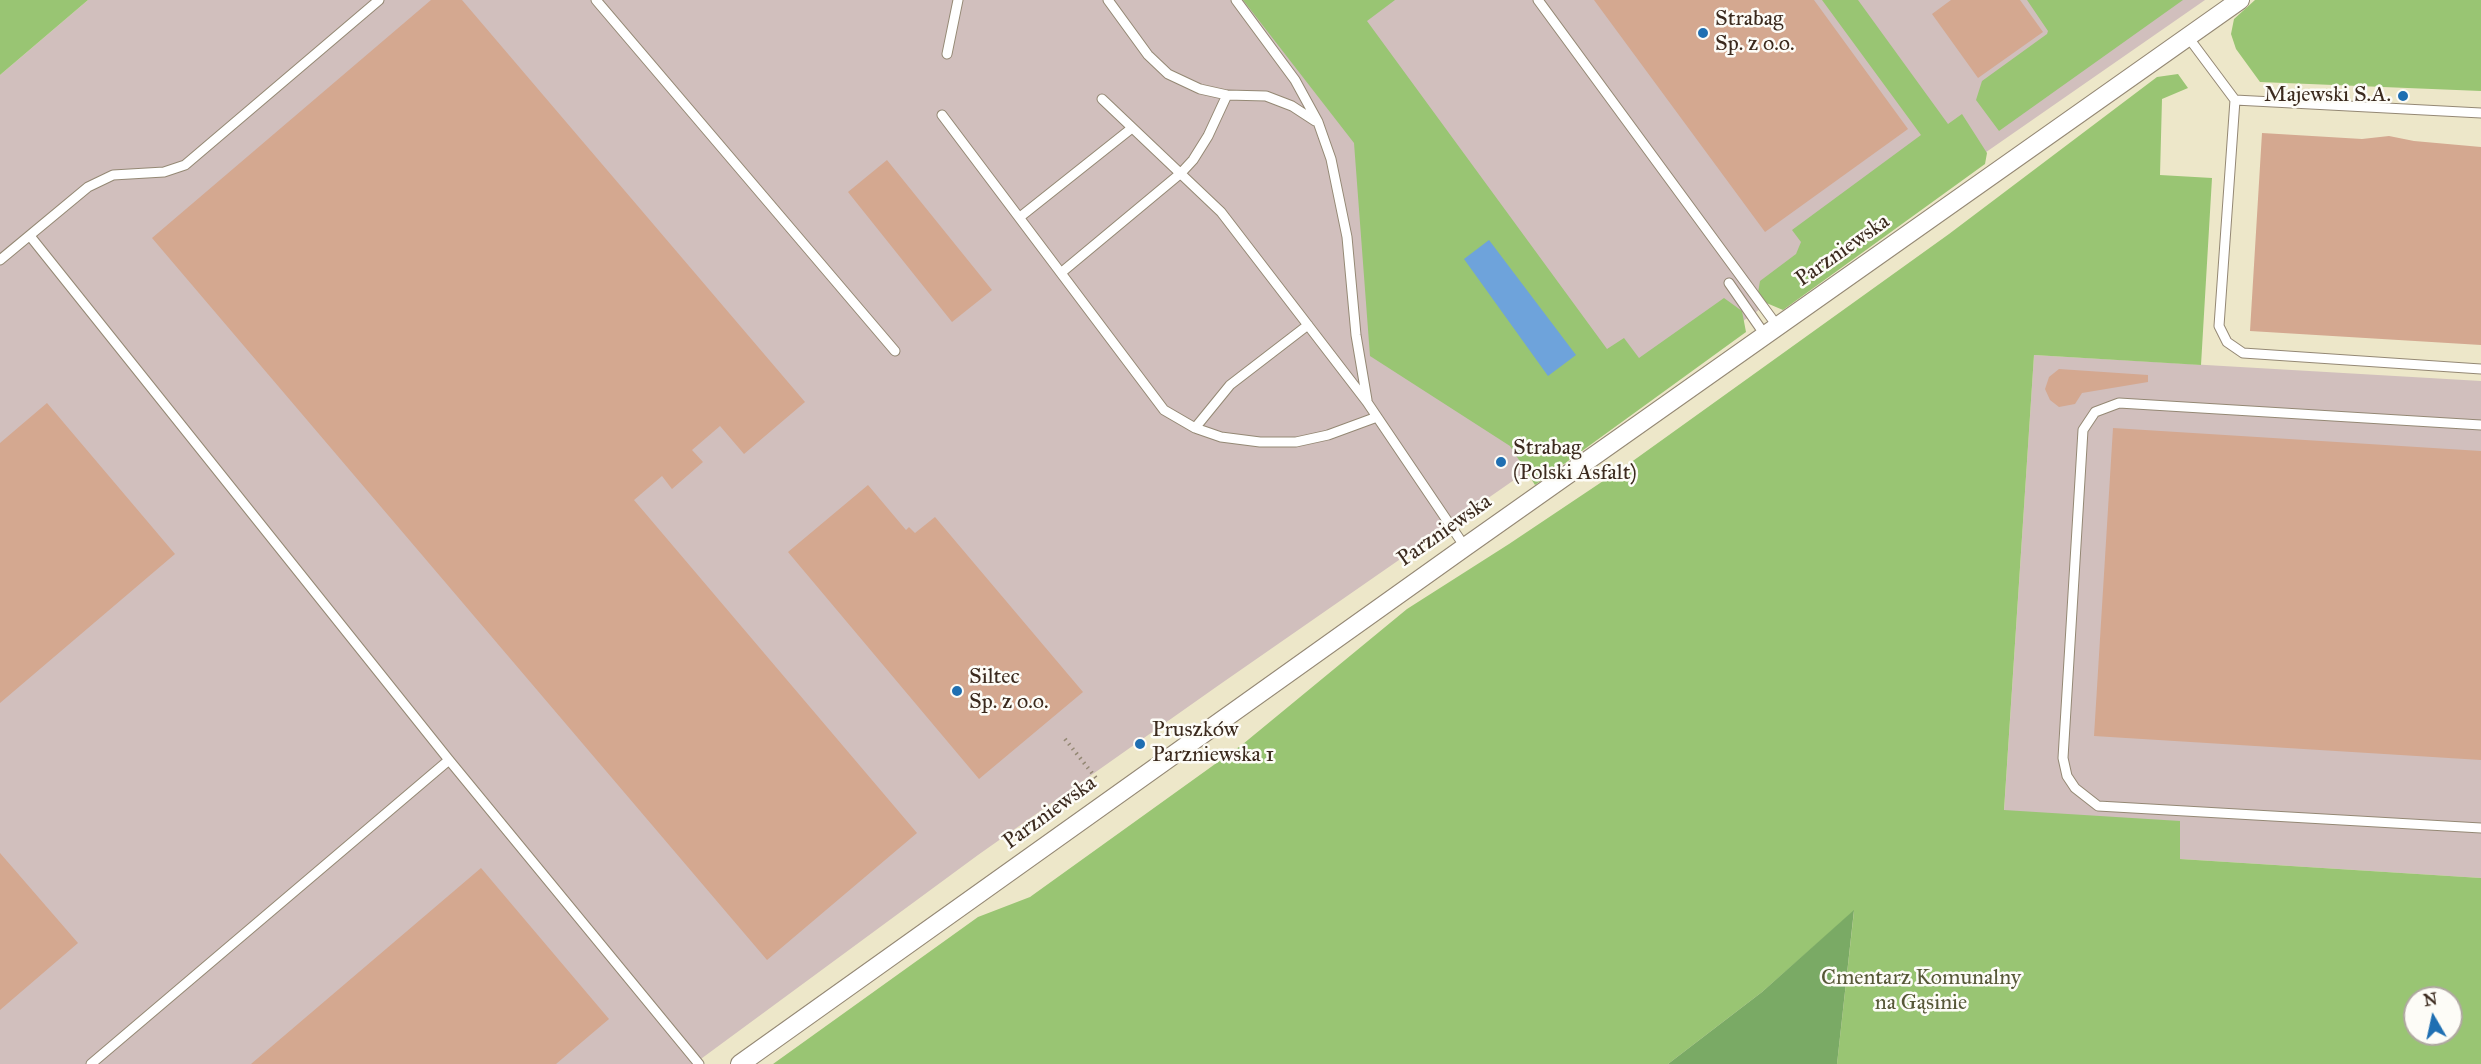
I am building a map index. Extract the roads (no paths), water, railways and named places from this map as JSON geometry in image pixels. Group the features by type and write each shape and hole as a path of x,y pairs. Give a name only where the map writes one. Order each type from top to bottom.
{"street":[{"name":"Parzniewska","path":"740,1064 1465,546 2188,37 2231,2"}],"lane":[{"path":"0,260 88,187 113,175 164,172 185,165 379,0"},
{"path":"596,0 895,351"},
{"path":"947,54 958,0"},
{"path":"1108,0 1148,55 1168,74 1200,88 1227,95 1266,96 1292,106 1318,123"},
{"path":"1236,0 1295,80 1318,123 1331,159 1347,237 1356,336 1368,402"},
{"path":"1538,0 1771,331"},
{"path":"2188,37 2235,100 2219,326 2227,342 2243,353 2481,369"},
{"path":"1062,272 1181,173 1193,160 1208,135 1227,95"},
{"path":"1102,99 1221,212 1368,402 1465,546"},
{"path":"2235,100 2481,113"},
{"path":"942,115 1164,410 1195,428 1221,437 1260,442 1296,442 1328,435 1377,417"},
{"path":"1020,217 1132,128"},
{"path":"30,236 449,760 699,1064"},
{"path":"1729,283 1771,331"},
{"path":"1195,428 1230,385 1308,325"},
{"path":"2481,425 2119,403 2095,412 2083,430 2062,758 2067,776 2075,788 2098,806 2481,828"},
{"path":"92,1064 449,760"}],"water":[{"path":"1489,240 1576,355 1548,376 1464,259"}],"place":[{"name":"Strabag Sp. z o.o.","path":"1703,33"},
{"name":"Majewski S.A.","path":"2403,96"},
{"name":"Strabag (Polski Asfalt)","path":"1501,462"},
{"name":"Siltec Sp. z o.o.","path":"957,691"},
{"name":"Pruszków Parzniewska 1","path":"1140,744"}],"park label":[{"name":"Cmentarz Komunalny na Gąsinie","path":"1921,992"}]}
